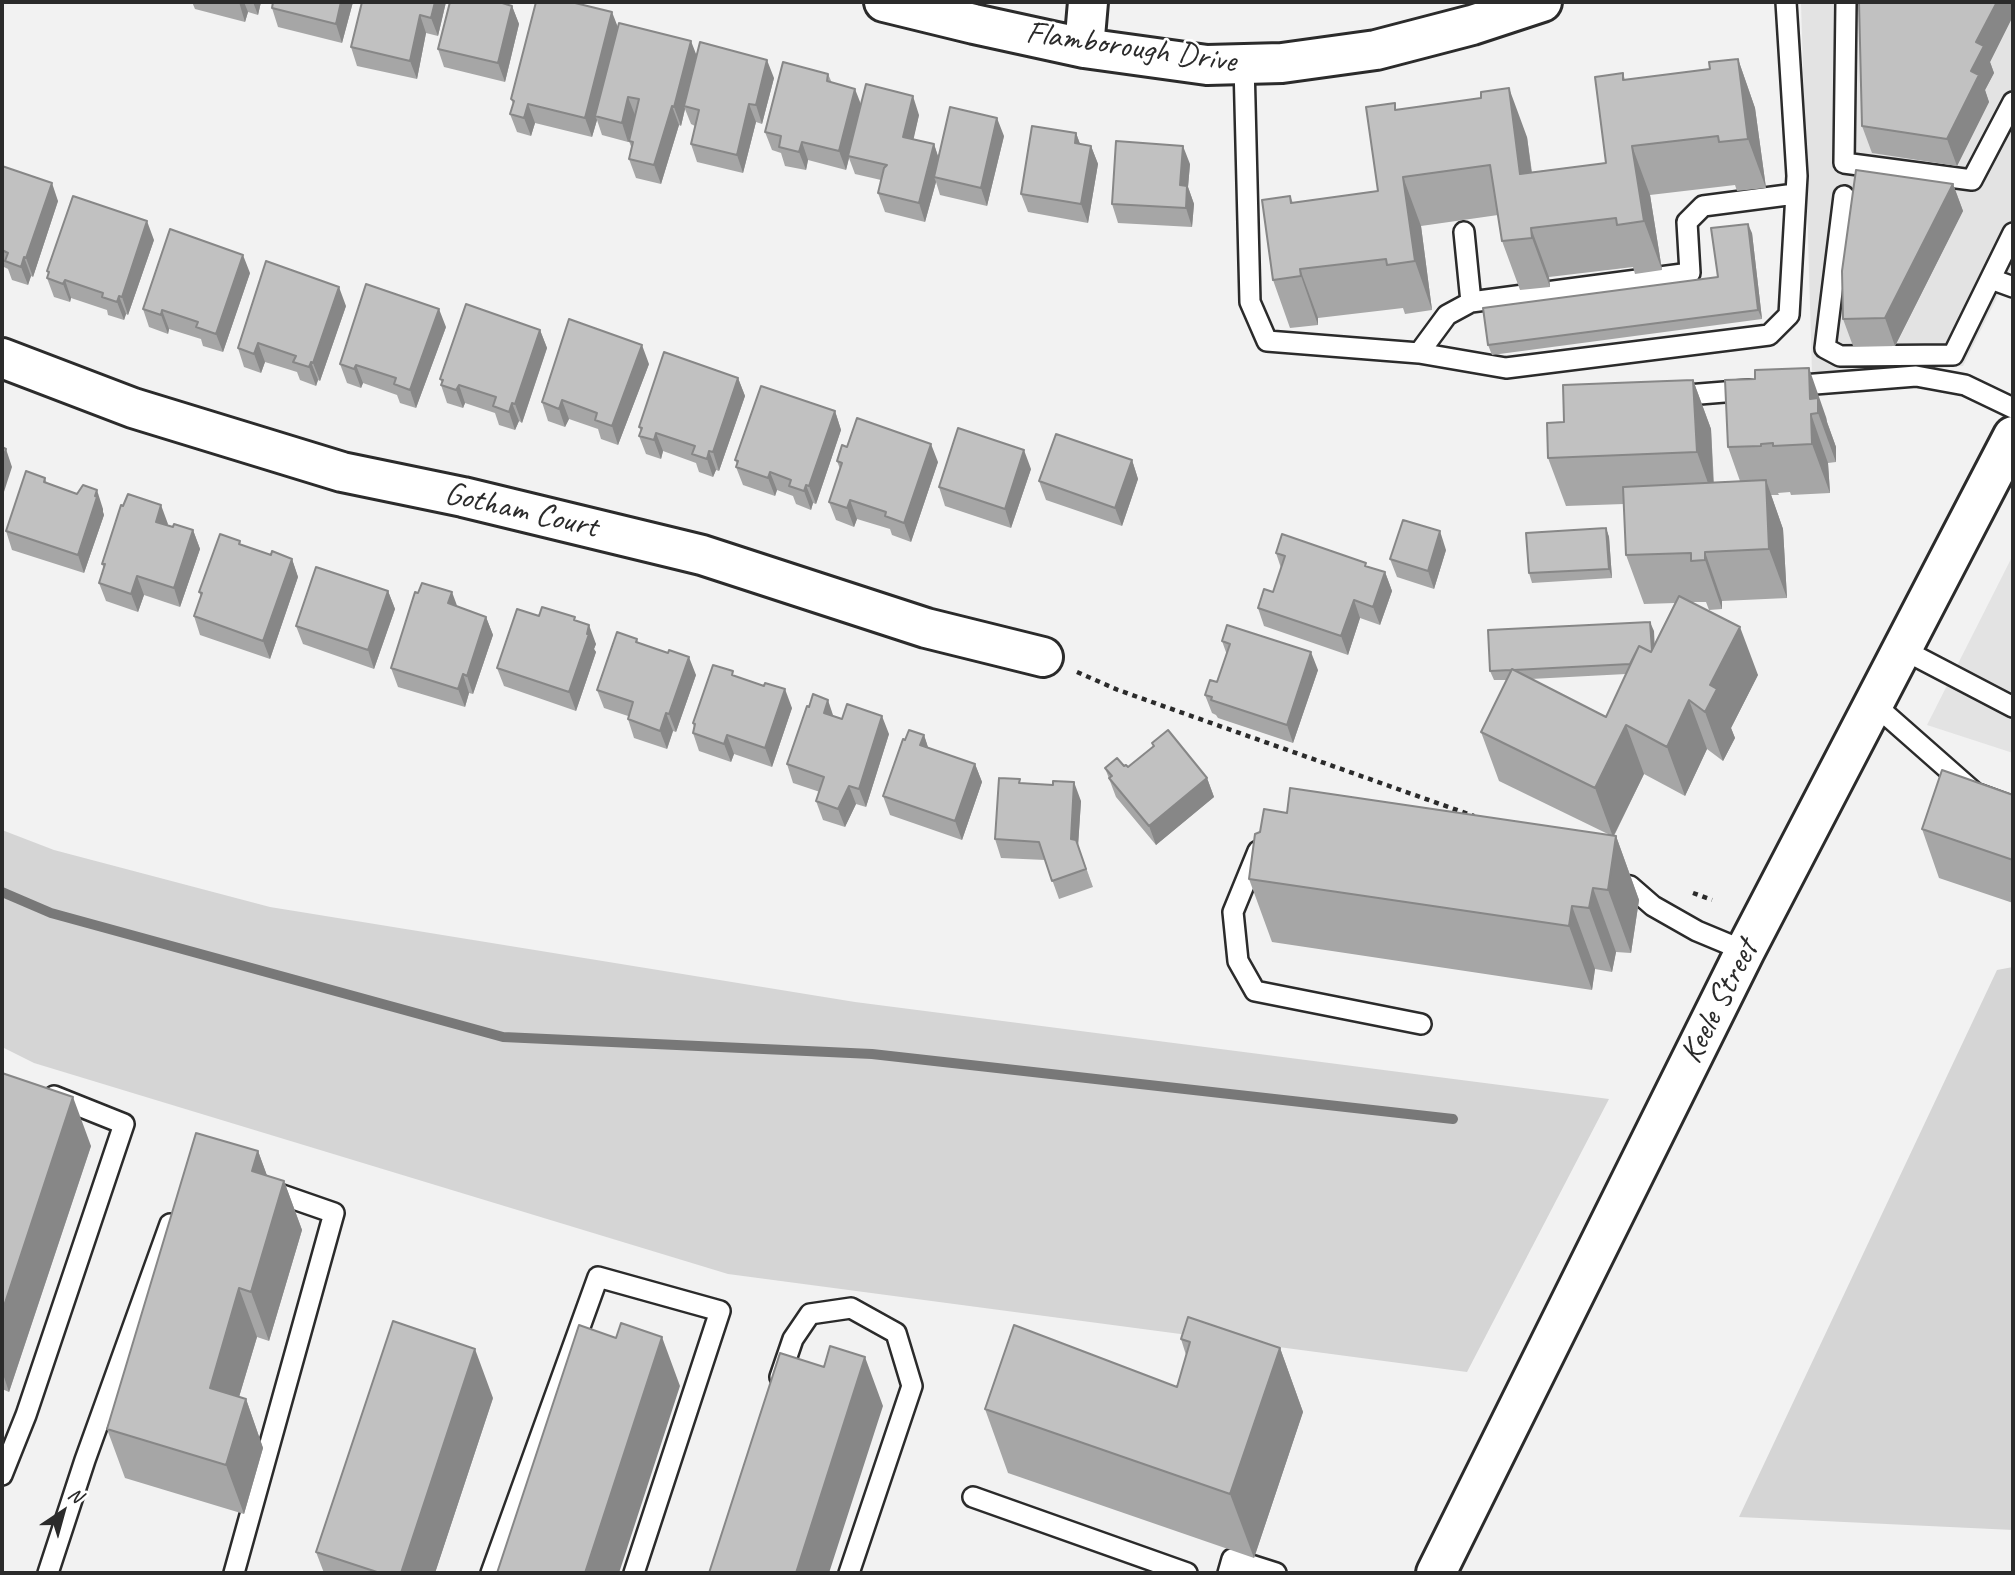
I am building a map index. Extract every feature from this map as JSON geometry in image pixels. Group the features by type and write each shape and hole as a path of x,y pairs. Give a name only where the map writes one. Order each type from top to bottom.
{"street":[{"name":"Flamborough Drive","path":"884,2 1084,48 1207,65 1282,63 1376,50 1542,2"},
{"path":"1084,48 1088,2"},
{"name":"Gotham Court","path":"2,358 133,408 342,472 463,496 702,555 926,628 1043,657"},
{"name":"Keele Street","path":"1436,1573 1745,951 2013,436"}],"lane":[{"path":"1244,64 1250,302 1267,341 1419,353 1506,368 1769,335 1789,315 1797,176 1786,2"},
{"path":"1846,2 1844,163 1972,180 2013,102"},
{"path":"1419,353 1447,315 1471,302 1690,273 1687,222 1703,205 1795,194"},
{"path":"1844,196 1825,348 1840,356 1953,355"},
{"path":"1464,232 1471,302"},
{"path":"1951,381 1953,355 2013,233"},
{"path":"1991,279 2013,287"},
{"path":"1651,398 1916,376 1965,385 2013,408"},
{"path":"1902,649 2013,707"},
{"path":"1874,704 1975,793 2013,807"},
{"path":"1277,837 1259,849 1233,912 1238,961 1255,991 1421,1024"},
{"path":"1252,866 1275,875"},
{"path":"1590,880 1630,886 1653,906 1697,931 1745,951"},
{"path":"2,1475 26,1415 124,1124 37,1090"},
{"path":"234,1573 334,1213 243,1182"},
{"path":"48,1573 85,1460 178,1202"},
{"path":"491,1573 598,1277 720,1311 634,1573"},
{"path":"775,1391 793,1339 810,1314 851,1308 896,1333 912,1386 849,1573"},
{"path":"972,1497 1187,1573"},
{"path":"1228,1573 1232,1559 1276,1573"}],"path":[{"path":"1043,657 1118,690 1474,816"},
{"path":"1686,891 1712,900"}],"shaded area":[{"path":"1801,2 2013,2 2013,265 1963,366 1812,373"},
{"path":"2013,555 2013,753 1927,725"},
{"path":"2,830 54,850 270,907 855,1002 1609,1099 1467,1372 728,1274 34,1063 2,1047"},
{"path":"2013,967 2013,1530 1739,1517 1997,970"}],"building":[{"path":"273,2 341,2 336,24 272,8"},
{"path":"362,2 435,2 431,18 420,15 410,61 351,47"},
{"path":"450,2 499,2 512,6 498,63 438,49"},
{"path":"536,2 571,2 612,12 585,118 528,104 524,118 510,114 514,101 511,99"},
{"path":"1859,2 1997,2 1976,42 1984,46 1971,71 1979,75 1947,139 1862,126"},
{"path":"619,23 691,41 674,107 672,106 654,165 629,159 633,142 629,141 639,99 628,97 622,123 595,116"},
{"path":"700,42 767,60 756,105 749,104 737,155 691,144 699,110 684,106"},
{"path":"1738,59 1748,139 1719,142 1718,136 1632,146 1644,221 1617,225 1616,218 1531,228 1532,238 1502,241 1490,165 1403,177 1415,261 1387,265 1386,259 1300,269 1301,276 1273,280 1262,200 1290,196 1291,203 1378,191 1366,107 1395,103 1395,110 1481,98 1481,92 1509,88 1520,174 1606,163 1595,77 1623,73 1623,80 1710,69 1709,62"},
{"path":"783,62 828,74 827,81 855,89 839,151 802,142 799,152 779,147 781,136 765,132"},
{"path":"866,84 913,96 903,137 934,144 919,203 878,193 887,165 848,156"},
{"path":"950,107 997,118 981,188 934,177"},
{"path":"1032,126 1076,133 1075,143 1091,146 1081,204 1021,194"},
{"path":"1116,141 1183,146 1180,185 1187,186 1186,208 1112,204"},
{"path":"2,166 52,183 21,267 5,261 8,253 2,250"},
{"path":"1856,170 1953,184 1885,318 1843,319 1842,271"},
{"path":"73,196 147,221 122,297 119,296 117,302 102,297 103,293 65,280 63,284 47,278 47,271"},
{"path":"1748,224 1758,310 1488,345 1483,308 1718,277 1711,228"},
{"path":"170,229 243,255 216,334 196,327 198,322 162,310 161,315 143,309"},
{"path":"266,261 339,287 313,363 311,362 309,367 293,362 296,356 258,343 254,354 238,348"},
{"path":"366,284 439,309 410,390 394,384 396,378 356,365 354,369 340,364"},
{"path":"466,304 540,330 515,404 512,403 509,412 493,406 496,397 459,385 456,390 441,385 443,380 440,379"},
{"path":"569,319 642,345 612,426 595,420 597,413 562,400 559,409 542,402"},
{"path":"664,352 738,378 713,452 709,451 707,459 692,454 695,446 656,433 654,440 639,436 642,428 639,427"},
{"path":"1809,368 1810,399 1818,398 1818,413 1811,414 1812,444 1773,446 1773,443 1728,447 1725,380 1755,379 1755,370"},
{"path":"1693,380 1697,452 1548,458 1547,423 1564,422 1563,385"},
{"path":"761,386 835,411 809,486 806,485 804,491 789,486 791,480 770,472 768,478 736,467 738,461 735,460"},
{"path":"857,418 931,444 904,523 885,516 886,512 850,500 847,508 829,502 842,463 837,461 842,445 847,447"},
{"path":"958,428 1024,450 1005,509 939,487"},
{"path":"1056,434 1132,460 1115,508 1039,481"},
{"path":"26,471 45,478 44,482 77,494 83,485 97,490 78,555 6,531"},
{"path":"1766,480 1769,549 1705,552 1705,560 1691,561 1691,553 1626,555 1623,487"},
{"path":"128,494 161,505 156,522 193,530 174,588 137,576 131,594 99,583 105,564 102,564 121,505 123,506"},
{"path":"1403,520 1440,531 1428,571 1390,559"},
{"path":"1606,528 1609,569 1529,573 1526,533"},
{"path":"220,534 240,541 239,544 271,555 272,551 292,559 263,641 194,616 202,593 199,592"},
{"path":"1282,534 1385,572 1373,607 1354,600 1341,636 1258,608 1264,589 1273,592 1285,556 1276,553"},
{"path":"316,567 388,591 368,650 296,626"},
{"path":"422,583 452,592 448,603 486,617 467,676 463,674 458,689 391,668 415,592 418,593"},
{"path":"1679,596 1740,627 1710,685 1717,689 1705,712 1689,700 1667,747 1626,725 1595,788 1481,732 1512,669 1606,717 1639,646 1651,652"},
{"path":"542,607 575,617 574,620 589,625 589,634 569,692 497,668 517,609 539,616"},
{"path":"1650,622 1652,650 1651,652 1639,646 1630,664 1490,671 1488,630"},
{"path":"1227,625 1311,652 1287,725 1211,700 1212,697 1205,695 1210,680 1217,682 1230,644 1222,641"},
{"path":"617,632 637,639 636,642 689,657 669,714 666,713 660,731 628,719 633,702 597,690"},
{"path":"713,665 764,686 765,683 785,689 765,748 727,735 724,744 693,733 693,723"},
{"path":"813,694 828,700 824,713 842,719 847,704 882,716 859,789 849,786 838,809 816,801 824,777 787,764"},
{"path":"909,730 924,735 920,745 975,764 955,821 883,796 903,739 905,740"},
{"path":"1168,730 1207,778 1149,826 1109,778 1112,776 1105,768 1117,758 1128,767 1154,746 1152,743"},
{"path":"1942,770 2013,795 2013,860 1922,829"},
{"path":"999,778 1020,779 1019,783 1053,785 1053,781 1074,782 1071,839 1076,840 1086,869 1052,881 1039,842 995,839"},
{"path":"1290,788 1616,836 1608,890 1593,888 1589,908 1572,906 1569,926 1249,879 1255,834 1260,832 1264,809 1287,813"},
{"path":"2,1073 73,1097 2,1312"},
{"path":"196,1133 258,1151 252,1171 284,1181 251,1292 239,1288 210,1388 246,1399 226,1465 107,1429"},
{"path":"1188,1317 1280,1348 1230,1494 985,1409 1014,1325 1177,1387 1190,1342 1181,1339"},
{"path":"393,1321 475,1349 401,1573 380,1573 316,1552"},
{"path":"621,1323 662,1337 585,1573 497,1573 579,1325 616,1338"},
{"path":"830,1346 865,1357 796,1573 709,1573 780,1353 824,1367"}],"waterway":[{"path":"2,892 51,913 503,1037 872,1054 1453,1119"}]}
